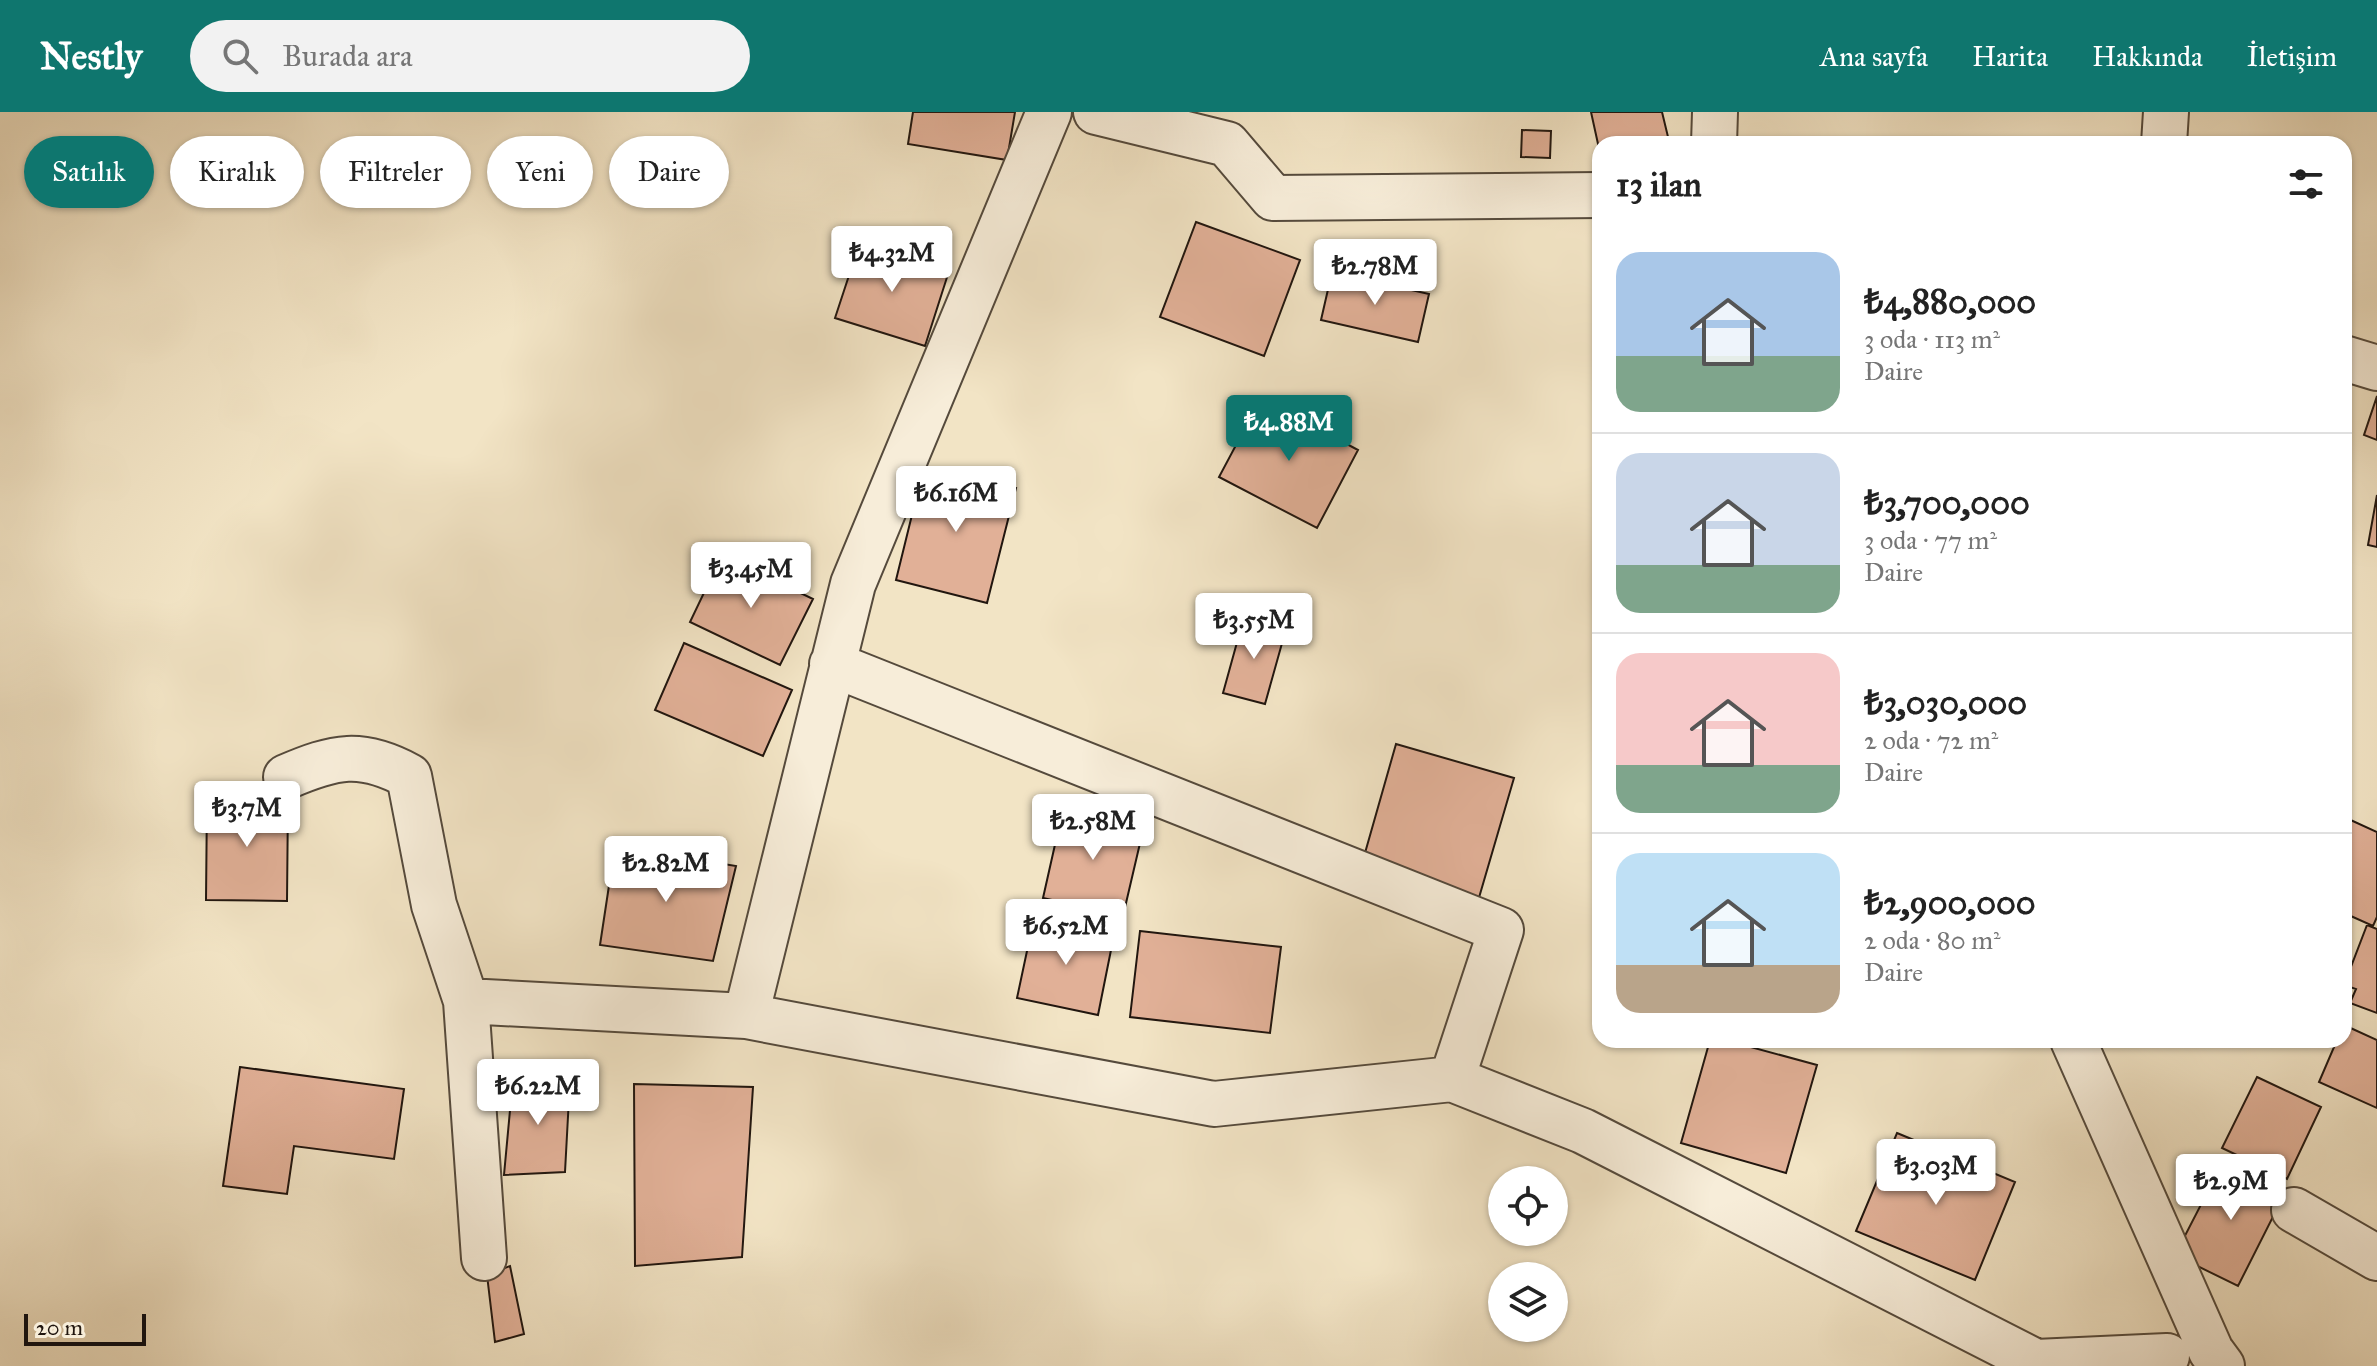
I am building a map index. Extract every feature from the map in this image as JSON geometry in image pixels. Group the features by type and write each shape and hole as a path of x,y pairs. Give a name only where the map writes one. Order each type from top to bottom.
{"street":[{"path":"746,1016 853,584 1049,112"},
{"path":"1096,112 1230,128 1273,198 1592,195"},
{"path":"1714,136 1715,112"},
{"path":"2164,136 2166,112"},
{"path":"2352,360 2377,368"},
{"path":"832,664 1501,930 1452,1079"},
{"path":"286,777 324,761 378,760 409,776 434,905 466,1001 484,1258"},
{"path":"466,1001 746,1016 1214,1104 1452,1079 1583,1131 2029,1364 2216,1359 2077,1048"},
{"path":"2294,1210 2377,1258"}],"building":[{"path":"913,112 1015,112 1007,160 908,144"},
{"path":"1591,112 1662,112 1668,136 1596,136"},
{"path":"1522,130 1551,131 1550,158 1521,157"},
{"path":"1196,222 1300,260 1264,356 1160,317"},
{"path":"860,242 949,271 925,346 835,318"},
{"path":"1332,272 1429,294 1418,342 1321,320"},
{"path":"2377,396 2377,440 2364,435"},
{"path":"1261,398 1358,450 1317,528 1219,477"},
{"path":"924,466 1016,488 987,603 896,580"},
{"path":"2377,495 2377,547 2368,545"},
{"path":"722,555 813,599 780,665 690,622"},
{"path":"1244,617 1286,629 1265,704 1223,693"},
{"path":"684,643 792,690 763,756 655,710"},
{"path":"1396,744 1514,778 1478,901 1361,867"},
{"path":"207,798 288,798 287,901 206,900"},
{"path":"1063,809 1144,826 1123,916 1043,898"},
{"path":"2352,821 2377,832 2377,917 2373,926 2352,917"},
{"path":"615,846 736,866 713,961 600,945"},
{"path":"1034,918 1114,935 1098,1015 1017,998"},
{"path":"2367,925 2377,929 2377,1013 2352,1004 2356,989 2352,988 2352,964"},
{"path":"1140,931 1281,947 1270,1033 1130,1017"},
{"path":"2352,1029 2377,1040 2377,1108 2319,1082 2334,1048 2352,1048"},
{"path":"1708,1048 1754,1048 1817,1065 1786,1173 1681,1143"},
{"path":"240,1067 404,1089 394,1159 294,1146 287,1194 223,1186"},
{"path":"2257,1077 2321,1107 2287,1179 2222,1148"},
{"path":"513,1078 570,1079 565,1172 504,1175"},
{"path":"634,1084 753,1087 742,1257 635,1266"},
{"path":"1897,1133 2015,1182 1975,1280 1856,1231"},
{"path":"2225,1158 2287,1189 2238,1286 2175,1255"},
{"path":"510,1266 524,1334 495,1342 487,1275"}]}
